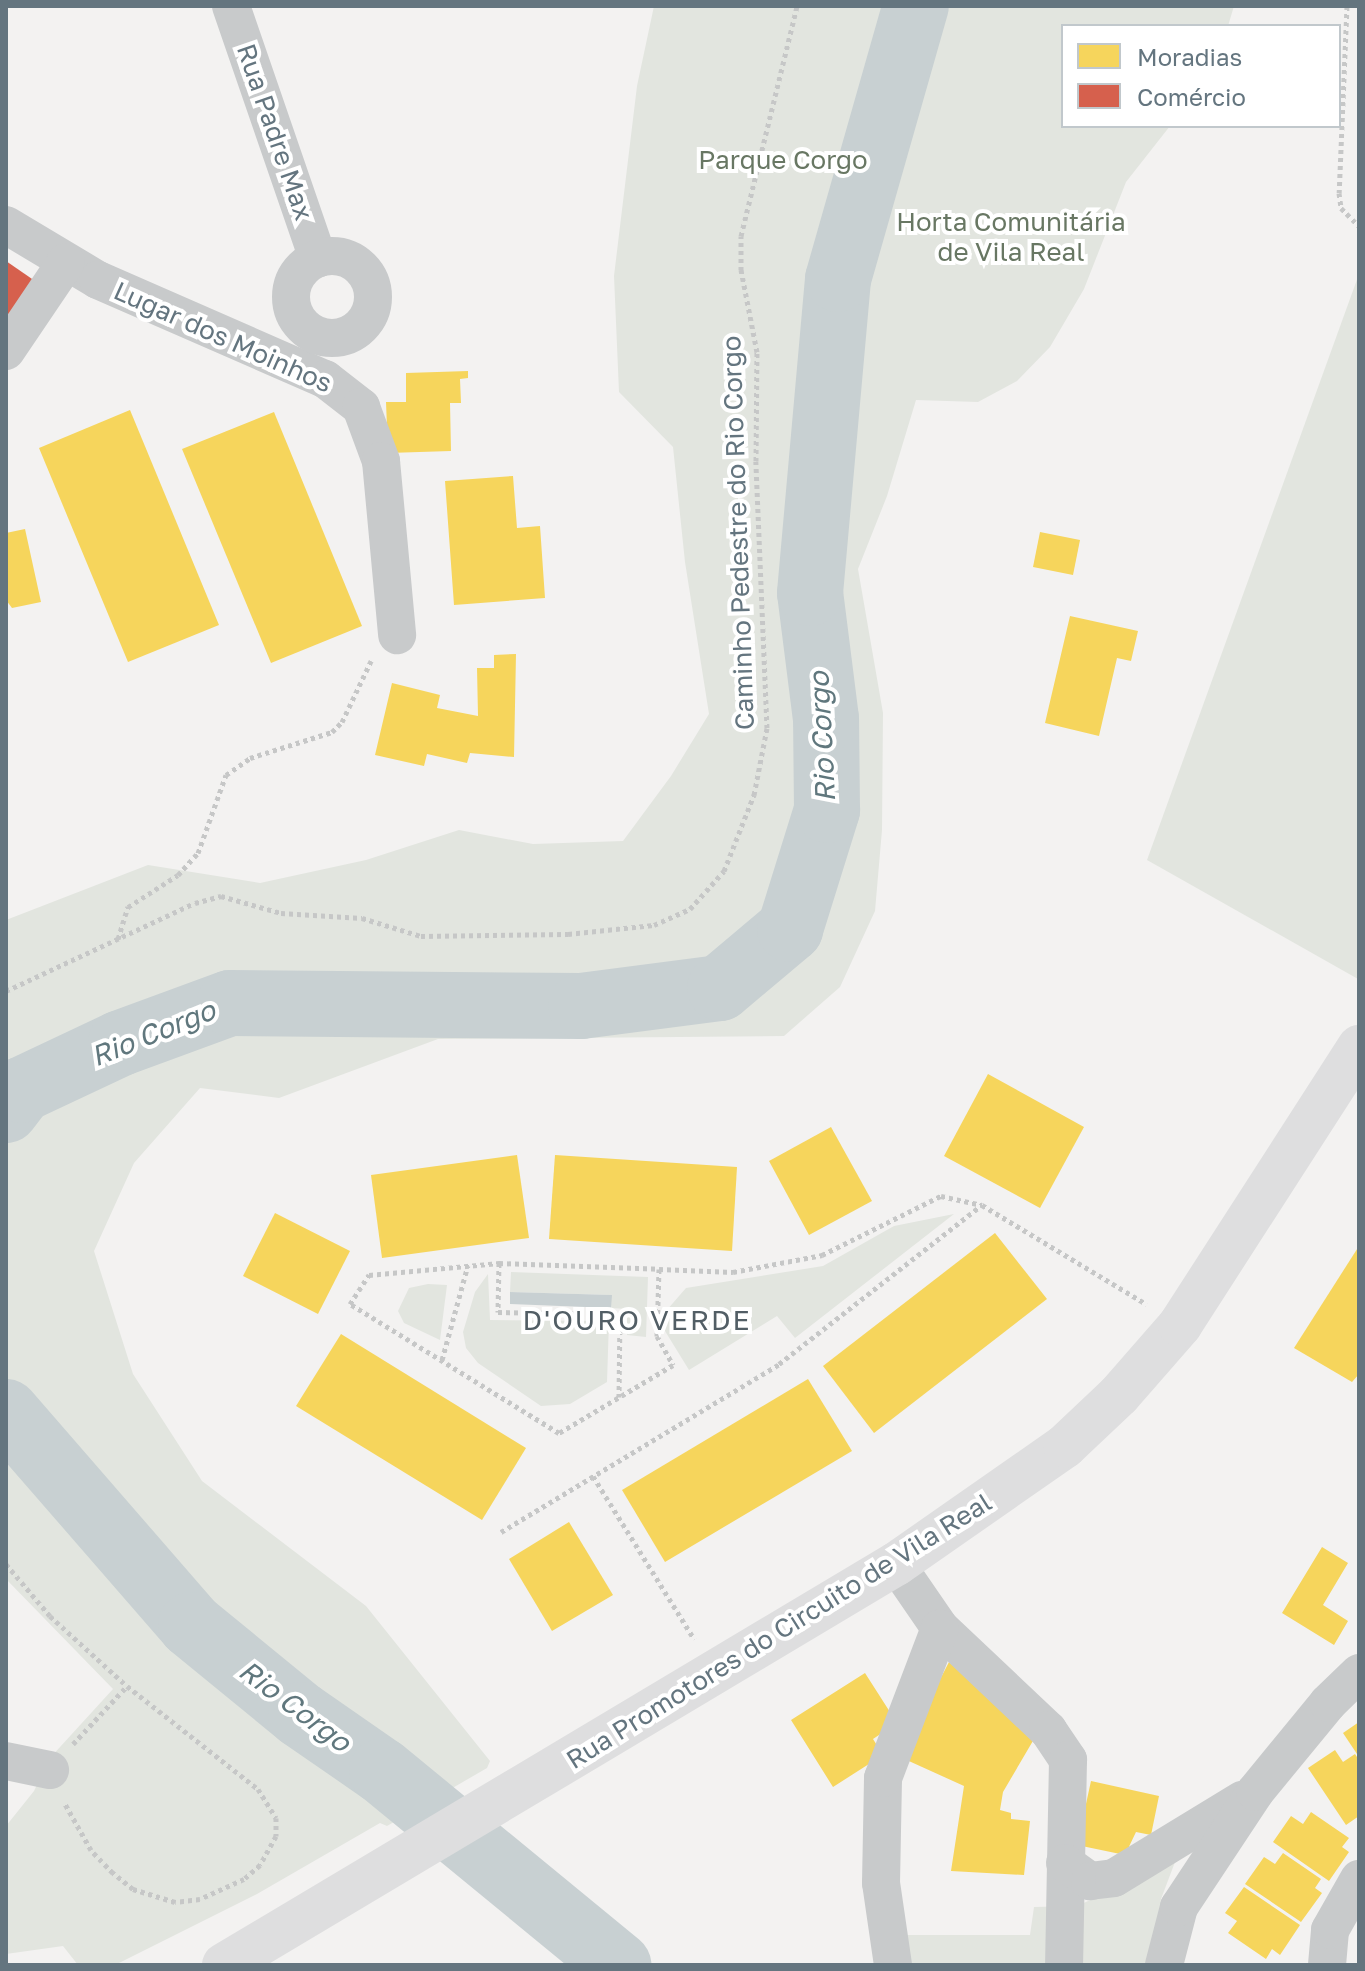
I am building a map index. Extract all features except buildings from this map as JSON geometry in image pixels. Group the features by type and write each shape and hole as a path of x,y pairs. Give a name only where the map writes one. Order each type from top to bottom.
{"main road":[{"name":"Rua Promotores do Circuito de Vila Real","path":"224,1965 896,1564 1065,1446 1119,1395 1180,1325 1359,1047"}],"street":[{"name":"Rua Padre Max","path":"231,6 318,258"},
{"name":"Lugar dos Moinhos","path":"6,225 66,262 302,368 361,407 381,461 397,635"},
{"path":"6,351 66,262"},
{"path":"896,1564 940,1628 1059,1744 1070,1777 1064,1965"},
{"path":"893,1965 881,1883 883,1778 940,1628"},
{"path":"1164,1965 1179,1907 1255,1792 1328,1703 1359,1673"},
{"path":"6,1761 50,1770"},
{"path":"1065,1863 1090,1881 1114,1878 1255,1792"},
{"path":"1327,1965 1330,1930 1359,1879"}],"path":[{"name":"Caminho Pedestre do Rio Corgo","path":"6,991 221,896 281,913 362,918 421,936 568,934 654,925 690,909 724,871 754,795 767,728 756,461 757,352 741,270 741,236 797,6"},
{"path":"1347,6 1339,193 1341,208 1359,226"},
{"path":"118,939 128,907 178,875 198,853 226,775 250,758 332,732 342,722 373,656 397,635"},
{"path":"659,1269 657,1336 673,1365 559,1433 350,1304 369,1275 468,1265 499,1263 659,1269 733,1272 807,1258 941,1196 982,1205 1180,1325"},
{"path":"501,1532 779,1364 982,1205"},
{"path":"499,1263 498,1312 620,1314 619,1398"},
{"path":"442,1360 468,1265"},
{"path":"593,1476 715,1674"},
{"path":"6,1564 50,1616 127,1686 270,1802 276,1836 260,1865 244,1879 200,1899 175,1902 133,1889 91,1850 50,1770 127,1686"}],"green space":[{"name":"Parque Corgo","path":"654,6 1234,6 1229,24 1061,24 1061,128 1168,128 1126,182 1084,289 1050,347 1017,381 978,402 916,400 887,496 858,569 883,713 882,830 875,911 840,987 784,1036 438,1039 279,1098 200,1088 134,1163 94,1251 133,1374 202,1481 366,1606 490,1761 487,1768 387,1826 380,1823 257,1894 115,1965 78,1965 63,1946 6,1954 6,1826 34,1791 50,1758 113,1689 6,1579 6,920 148,865 260,883 366,860 459,830 533,844 623,841 671,776 709,714 685,562 673,447 619,392 614,276 637,86"},
{"path":"1359,274 1359,977 1358,979 1147,860"},
{"path":"954,1214 795,1338 777,1316 689,1370 665,1331 666,1311 686,1288 823,1266 894,1226"},
{"path":"511,1272 648,1277 646,1337 627,1335 627,1309 611,1308 611,1295 510,1292"},
{"path":"488,1274 490,1320 609,1321 607,1382 570,1404 541,1406 478,1363 466,1348 463,1332 475,1292"},
{"path":"428,1284 447,1285 440,1340 404,1323 398,1311 409,1288"},
{"path":"1175,1862 1161,1899 1155,1965 899,1965 895,1935 1030,1935 1034,1907 1077,1906"}],"shaded area":[{"path":"510,1292 612,1295 611,1308 510,1304"}],"waterway":[{"name":"Rio Corgo","path":"6,1110 21,1090 121,1043 230,1003 581,1006 720,988 790,929 827,810 826,719 810,593 838,279 916,6"},
{"name":"Rio Corgo","path":"6,1412 191,1625 301,1715 382,1771 618,1965"}],"district":[{"name":"D'OURO VERDE","path":"637,1320"}],"park label":[{"name":"Horta Comunitária de Vila Real","path":"1011,237"}]}
